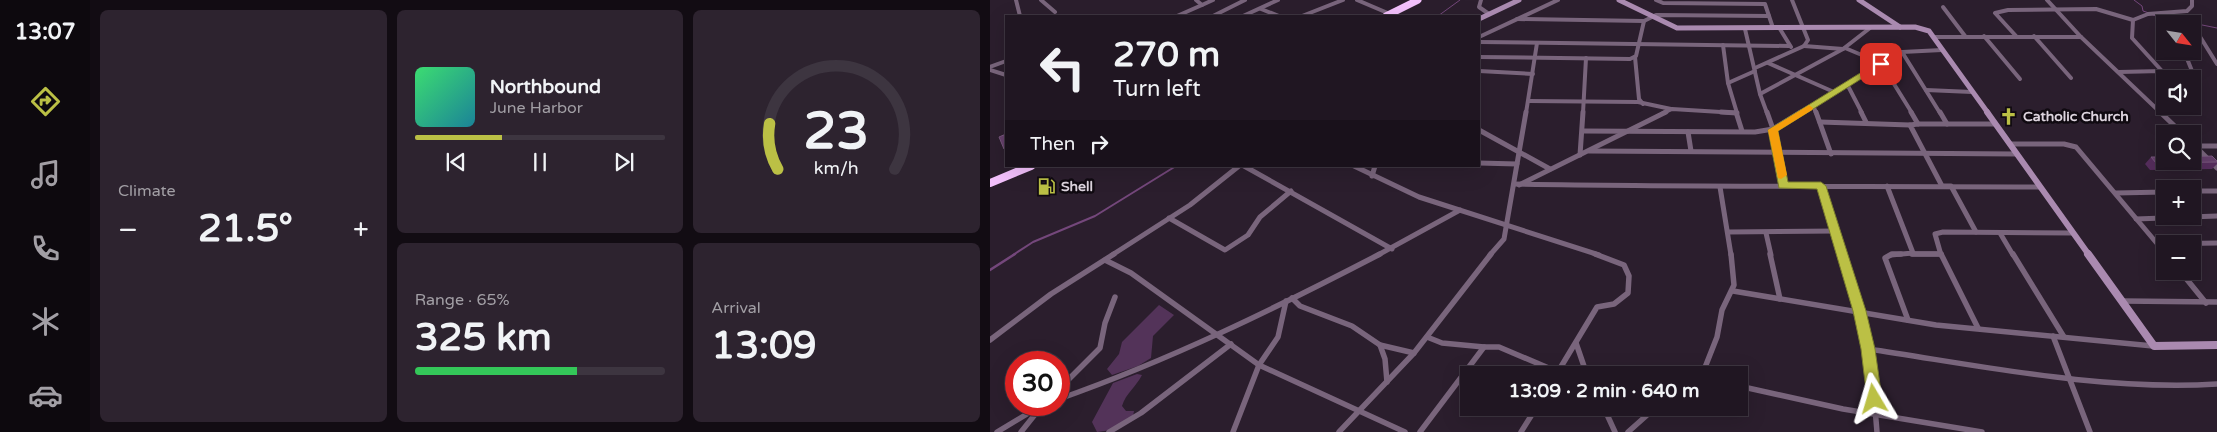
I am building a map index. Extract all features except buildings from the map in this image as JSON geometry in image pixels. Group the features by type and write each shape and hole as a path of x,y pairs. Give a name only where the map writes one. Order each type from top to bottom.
{"highway":[{"path":"1388,15 1418,0"},
{"path":"990,183 1029,167"}],"main road":[{"path":"1480,18 1519,0"},
{"path":"1619,0 1678,28 1804,29 1900,27 1926,29 1934,37 2154,346 2217,345"},
{"path":"1860,0 1900,27"}],"street":[{"path":"1016,0 1020,15"},
{"path":"1041,0 1055,12"},
{"path":"1196,0 1202,3 1202,5"},
{"path":"1182,14 1213,0"},
{"path":"1215,15 1245,0"},
{"path":"1246,15 1278,0"},
{"path":"1305,15 1343,0"},
{"path":"1357,0 1388,15"},
{"path":"1481,0 1479,8 1489,14"},
{"path":"1480,37 1558,0"},
{"path":"1634,0 1635,8"},
{"path":"1656,0 1660,3 1765,2 1773,28"},
{"path":"1792,0 1808,40 1804,46"},
{"path":"2047,0 2081,37 2173,125"},
{"path":"2016,36 1995,13 2008,10 2096,9 2118,18 2133,20 2148,14 2187,11 2192,6 2192,0"},
{"path":"1944,7 1965,36"},
{"path":"1261,9 1276,15"},
{"path":"1182,14 1186,15"},
{"path":"1516,19 1644,21 1651,16 1660,14 1769,16"},
{"path":"2133,20 2132,38 2161,70"},
{"path":"1643,104 1640,101 1635,57 1644,21"},
{"path":"1780,28 1789,46"},
{"path":"1760,94 1844,48 1870,28"},
{"path":"1745,29 1760,94 1773,130 1783,185"},
{"path":"1984,36 2020,79"},
{"path":"2034,36 2071,78"},
{"path":"1934,37 2081,37"},
{"path":"2201,38 2217,63"},
{"path":"1481,42 1789,46 1795,48"},
{"path":"1339,432 1414,353 1471,277 1504,239 1516,184 1516,164 1529,102 1537,43"},
{"path":"1722,45 1728,83 1742,132"},
{"path":"1728,83 1795,48 1804,46 1844,48 1881,64 1918,124"},
{"path":"1583,131 1742,132 1773,130 1902,52 1942,50"},
{"path":"1902,52 1947,124"},
{"path":"1480,57 1635,57"},
{"path":"1580,155 1583,131 1586,58"},
{"path":"990,69 1005,62"},
{"path":"1768,62 1796,73 1834,92"},
{"path":"990,69 1005,75"},
{"path":"1480,71 1533,74"},
{"path":"2119,72 2156,71"},
{"path":"1847,84 1866,122"},
{"path":"1926,90 1972,92"},
{"path":"1529,102 1638,102 1672,109 1737,112"},
{"path":"1814,105 1831,154"},
{"path":"1516,184 1589,151 1672,109"},
{"path":"1820,122 1866,122 1910,125 1995,124"},
{"path":"1910,125 1924,155 1942,186"},
{"path":"1480,131 1550,169"},
{"path":"1688,132 1691,151"},
{"path":"2010,144 2064,144 2074,146 2156,242"},
{"path":"2201,145 2217,146"},
{"path":"1589,151 1924,155 2017,154"},
{"path":"2201,152 2217,168"},
{"path":"1480,163 1516,164"},
{"path":"990,340 1024,312 1210,191 1238,167"},
{"path":"1246,167 1392,249"},
{"path":"1356,167 1419,197 1621,262 1626,266 1630,276 1628,293 1614,304 1597,307 1561,366"},
{"path":"1372,176 1375,167"},
{"path":"1516,184 1720,187 1783,185 1951,186 1976,232"},
{"path":"1821,186 1860,311 1868,349 1876,415 1876,432"},
{"path":"1887,186 1912,254"},
{"path":"1942,186 2040,187"},
{"path":"1706,366 1717,337 1722,310 1733,292 1734,279 1729,232 1720,187"},
{"path":"2201,191 2217,190"},
{"path":"1169,218 1225,250 1248,235 1260,217 1291,191"},
{"path":"2116,193 2156,192"},
{"path":"1070,395 1131,374 1218,335 1392,249 1460,210"},
{"path":"2136,218 2217,216"},
{"path":"1729,232 1835,231"},
{"path":"1978,328 1941,254 1934,234 1976,232 2072,233"},
{"path":"1766,233 1780,299"},
{"path":"2000,233 2064,337"},
{"path":"2201,243 2217,243"},
{"path":"1908,320 1885,258 1892,254 1941,254"},
{"path":"1105,260 1131,273 1259,365 1405,432"},
{"path":"2188,280 2206,302"},
{"path":"1733,292 1860,311 1936,326 1978,328 2104,343 2154,346"},
{"path":"1070,378 1100,348 1105,322 1115,297"},
{"path":"1289,300 1352,326 1380,345 1414,353"},
{"path":"1233,432 1259,365 1278,337 1289,300"},
{"path":"2123,301 2217,302"},
{"path":"2053,336 2090,432"},
{"path":"1427,337 1442,343 1499,347 1541,366"},
{"path":"1576,343 1584,366"},
{"path":"1109,432 1140,413 1231,344"},
{"path":"1380,345 1387,382"},
{"path":"1420,432 1484,347"},
{"path":"1868,349 2068,378 2184,386 2217,384"},
{"path":"1748,388 1876,415 1982,432"},
{"path":"997,432 1024,416"},
{"path":"1021,432 1033,416"},
{"path":"1521,432 1531,416"},
{"path":"1608,416 1616,432"},
{"path":"1628,432 1646,416"}],"shaded area":[{"path":"1159,305 1174,315 1153,336 1151,358 1138,366 1112,375 1107,369 1119,354 1122,342"},
{"path":"1137,374 1142,375 1126,397 1122,406 1126,411 1134,411 1133,416 1111,430 1097,432 1092,422 1113,383"}],"waterway":[{"path":"1439,15 1460,0"},
{"path":"2134,0 2142,6 2143,11 2149,13"},
{"path":"2153,15 2217,28"},
{"path":"1013,255 1033,242 1095,216 1174,167"},
{"path":"990,270 1015,254"}],"slow traffic":[{"path":"1781,175 1773,130 1809,108"}],"place":[{"name":"Catholic Church","path":"2009,116"},
{"name":"Shell","path":"1047,186"}],"route":[{"path":"1874,399 1868,349 1860,311 1821,186 1783,185 1773,130 1881,64"}]}
